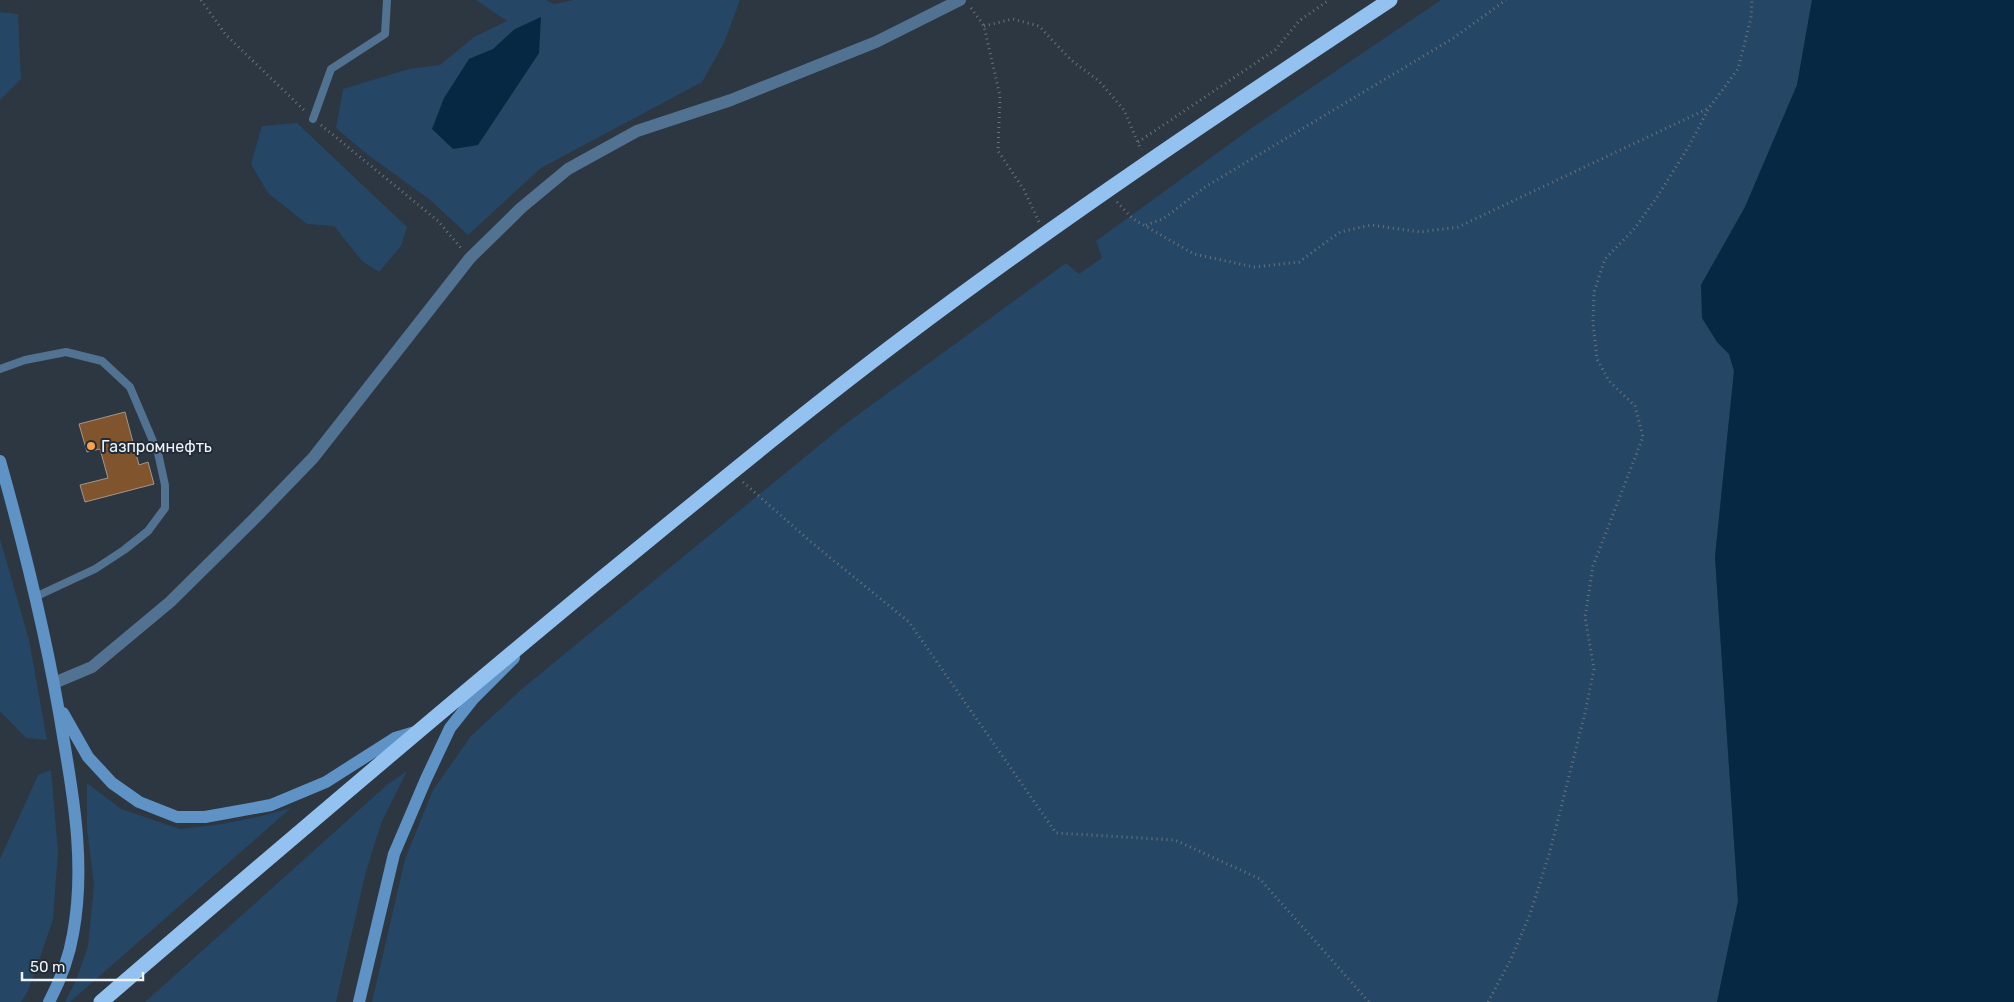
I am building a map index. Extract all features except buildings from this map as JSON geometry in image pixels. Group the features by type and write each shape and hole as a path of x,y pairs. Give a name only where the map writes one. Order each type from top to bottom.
{"highway":[{"path":"101,1002 531,637 732,472 907,335 1106,191 1390,0"}],"main road":[{"path":"0,460 35,597 54,683 73,793 78,853 78,896 73,935 61,979 49,1002"},
{"path":"359,1002 394,854 450,728 473,699 509,664 531,637"},
{"path":"58,704 88,757 112,783 139,802 177,817 205,817 271,805 326,782 395,738 418,731"}],"street":[{"path":"54,683 92,667 170,602 261,511 313,458 470,258 521,208 568,169 637,131 731,100 876,42 965,3"}],"lane":[{"path":"313,119 331,69 385,34 387,0"},
{"path":"0,369 25,360 66,352 102,361 130,386 158,453 166,485 165,508 148,531 95,569 35,597"}],"path":[{"path":"201,0 226,35 313,119 438,221 470,258"},
{"path":"1138,142 1275,50 1299,21 1329,0"},
{"path":"1146,226 1163,219 1205,187 1452,39 1506,0"},
{"path":"1488,1002 1511,959 1526,923 1549,855 1585,713 1594,669 1585,617 1593,566 1643,437 1635,406 1608,381 1597,358 1593,323 1594,292 1605,259 1635,228 1657,197 1689,146 1709,108 1738,69 1751,18 1752,0"},
{"path":"965,3 984,26 1000,96 998,151 1024,190 1045,234"},
{"path":"984,26 1013,19 1039,26 1071,60 1099,81 1124,110 1147,163"},
{"path":"1106,191 1133,219 1194,254 1254,267 1299,262 1340,232 1371,225 1420,232 1458,227 1709,108"},
{"path":"732,472 811,542 909,622 1056,833 1175,840 1260,879 1369,1002"}],"shaded area":[{"path":"476,0 546,0 554,4 574,0 740,0 724,43 702,82 541,168 468,235 429,199 368,155 336,128 343,89 409,69 440,65 474,37 507,21","holes":["515,29 539,53 478,144 469,59 493,49"]},
{"path":"1441,0 1812,0 1797,85 1745,207 1701,285 1717,342 1729,354 1734,371 1715,557 1738,901 1717,1002 372,1002 405,859 433,790 471,736 523,688 844,425 1066,263 1079,274 1102,258 1096,241 1253,127"},
{"path":"1812,0 2014,0 2014,1002 1717,1002 1738,901 1715,557 1734,371 1729,354 1717,342 1702,318 1701,285 1745,207 1797,85"},
{"path":"0,12 18,14 21,79 0,100"},
{"path":"541,17 539,53 478,145 453,149 432,129 444,98 469,59 493,49 515,29"},
{"path":"297,123 407,227 401,246 379,272 362,261 334,226 307,224 268,193 251,164 262,126"},
{"path":"0,539 29,640 47,740 26,738 0,711"},
{"path":"51,770 58,852 53,920 28,991 21,1002 0,1002 0,859 38,775"},
{"path":"407,771 382,821 366,871 336,1002 145,1002 388,784"},
{"path":"87,783 121,809 180,829 222,824 291,808 70,1002 65,1002 76,980 88,946 94,885 87,828"}],"place":[{"name":"Газпромнефть","path":"91,446"}]}
